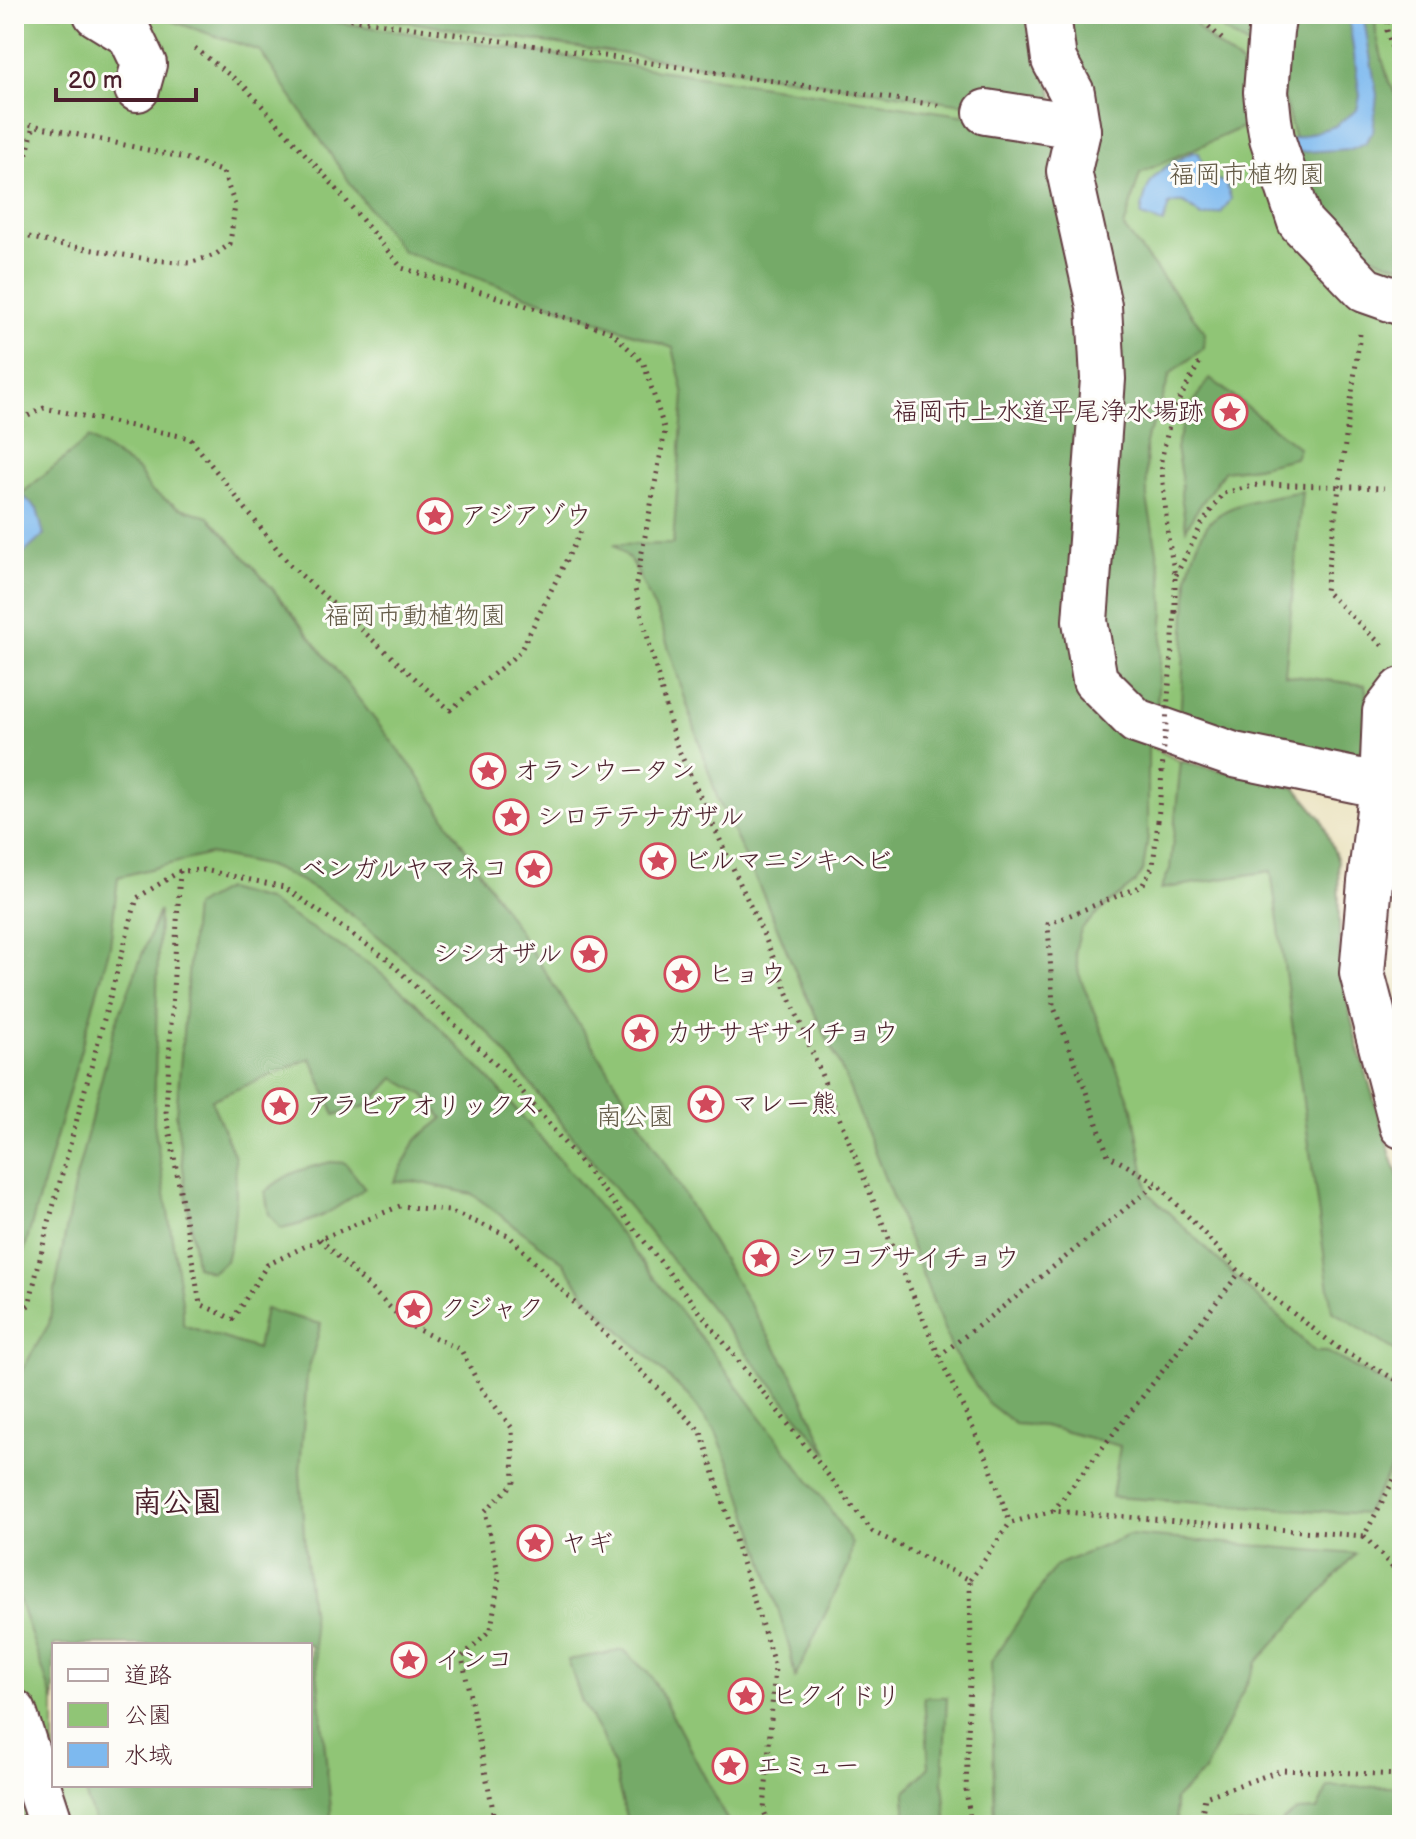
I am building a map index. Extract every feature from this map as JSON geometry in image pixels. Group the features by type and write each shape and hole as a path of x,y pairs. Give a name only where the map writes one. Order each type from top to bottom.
{"street":[{"path":"96,14 130,35 144,64 137,89"},
{"path":"1048,14 1054,60 1072,93 1078,131 1069,171 1099,306 1103,379 1085,621 1095,680 1136,721 1234,755 1392,788"},
{"path":"1274,14 1266,92 1272,138 1300,222 1384,296"},
{"path":"986,112 1057,123 1078,131"},
{"path":"1396,672 1385,712 1392,788 1370,882 1362,973 1402,1126"},
{"path":"14,1712 51,1825"}],"path":[{"path":"319,14 986,112"},
{"path":"1388,14 1387,30 1402,85"},
{"path":"195,48 245,87 402,268 612,332 644,364 665,431 635,589 675,742 766,940 939,1356 987,1458 1010,1523"},
{"path":"14,121 185,158 223,172 235,205 230,244 215,255 189,263 52,243 14,233"},
{"path":"14,155 26,158 34,125"},
{"path":"1384,296 1325,591 1396,672"},
{"path":"1202,358 1172,413 1161,461 1175,576 1175,612 1153,866 1142,886 1048,924 1053,1005 1108,1155 1157,1183 1240,1272 1338,1348 1402,1383"},
{"path":"14,423 44,408 190,438 289,564 450,710 520,652 583,527"},
{"path":"1175,576 1202,524 1223,493 1262,484 1384,488"},
{"path":"14,1315 29,1305 137,898 180,871 204,870 284,887 386,958 516,1084 622,1213 873,1532 970,1580"},
{"path":"180,871 166,1111 200,1304 233,1319 267,1265 400,1206 449,1211 508,1235 701,1432 775,1667 764,1811 769,1825"},
{"path":"939,1356 1157,1183"},
{"path":"320,1239 408,1325 461,1350 481,1388 512,1428 514,1483 485,1511 499,1577 491,1629 462,1657 494,1825"},
{"path":"1053,1511 1240,1272"},
{"path":"1364,1536 1402,1464"},
{"path":"971,1825 966,1790 970,1580 1010,1523 1053,1511 1364,1536 1402,1578"},
{"path":"1200,1825 1205,1797 1282,1770 1402,1775"}],"green space":[{"name":"南公園","path":"14,14 1030,14 1050,169 1148,745 1180,761 1296,788 1321,818 1338,861 1340,970 1356,1039 1402,1187 1402,1825 14,1825"},
{"path":"151,14 281,14 1055,129 1081,310 1087,375 1073,611 1148,745 1148,836 1143,871 1135,883 1081,929 1075,951 1079,974 1133,1109 1148,1193 1315,1352 1327,1352 1402,1393 1401,1452 1365,1514 1112,1497 1120,1446 1044,1426 1015,1424 988,1403 953,1352 843,1072 718,800 659,618 633,563 614,545 673,544 684,395 673,348 402,251 357,193 260,51"},
{"path":"354,14 1030,14 1059,118"},
{"name":"福岡市植物園","path":"1066,14 1402,14 1402,773 1156,718 1102,625 1115,516 1119,369"},
{"path":"1066,14 1189,14 1208,38 1248,69 1252,123 1140,173 1124,228 1205,332 1204,348 1170,374 1158,414 1146,439 1147,499 1162,577 1164,610 1156,718 1119,694 1102,625 1115,516 1119,369 1084,162"},
{"path":"1208,14 1252,14 1250,47 1223,30"},
{"path":"1286,14 1375,14 1376,32 1389,82 1402,106 1402,266 1356,247 1316,216 1283,96"},
{"path":"1210,378 1299,448 1295,458 1224,471 1186,529 1176,448 1187,413"},
{"path":"89,438 139,471 150,490 178,507 209,517 271,587 415,771 613,1077 795,1380 828,1454 490,1034 334,901 268,866 210,854 118,877 110,946 14,1287 14,561 37,509 21,494"},
{"path":"1302,491 1285,675 1365,685 1373,740 1342,762 1180,723 1188,576 1204,531 1213,519 1233,507"},
{"path":"1181,761 1296,788 1321,818 1338,861 1340,970 1356,1039 1402,1187 1402,1355 1332,1311 1271,871 1161,889 1170,869"},
{"path":"225,889 266,900 372,966 414,1001 496,1086 588,1193 828,1506 852,1544 849,1564 795,1678 790,1650 761,1551 737,1481 716,1432 689,1397 589,1300 563,1262 472,1194 413,1181 394,1182 416,1140 443,1118 424,1095 394,1078 369,1105 335,1115 311,1058 211,1100 235,1157 236,1198 226,1261 212,1272 196,1266 176,1114 194,906"},
{"path":"159,910 154,1123 183,1308 183,1325 257,1349 265,1309 321,1324 307,1375 300,1471 331,1825 96,1825 83,1787 312,1787 312,1643 52,1643 52,1697 14,1585 14,1384 49,1324 74,1186 115,1026"},
{"path":"331,1162 345,1163 365,1188 326,1214 281,1229 269,1214 265,1192 296,1172"},
{"path":"1129,1535 1356,1554 1257,1662 1204,1772 1174,1800 1177,1825 995,1825 991,1662 1055,1566"},
{"path":"624,1650 652,1677 730,1825 628,1825 613,1765 601,1735 582,1702 568,1660"},
{"path":"924,1697 947,1697 943,1782 947,1825 905,1825 905,1792 929,1767"},
{"path":"1328,1787 1402,1787 1402,1825 1282,1825 1297,1811 1317,1810"}],"water":[{"path":"1348,14 1363,14 1377,95 1373,132 1365,143 1351,149 1289,153 1289,140 1335,126 1357,110 1360,96"},
{"path":"1193,152 1199,153 1206,176 1226,183 1231,199 1221,213 1201,217 1187,205 1179,203 1169,205 1163,223 1141,216 1150,182 1162,169"},
{"path":"21,494 37,509 44,535 14,562 14,495"}],"place":[{"name":"福岡市上水道平尾浄水場跡","path":"1230,412"},
{"name":"アジアゾウ","path":"435,516"},
{"name":"オランウータン","path":"488,771"},
{"name":"シロテテナガザル","path":"511,817"},
{"name":"ビルマニシキヘビ","path":"658,861"},
{"name":"ベンガルヤマネコ","path":"534,869"},
{"name":"シシオザル","path":"589,954"},
{"name":"ヒョウ","path":"682,974"},
{"name":"カササギサイチョウ","path":"640,1033"},
{"name":"マレー熊","path":"706,1104"},
{"name":"アラビアオリックス","path":"280,1106"},
{"name":"シワコブサイチョウ","path":"761,1258"},
{"name":"クジャク","path":"414,1309"},
{"name":"ヤギ","path":"535,1543"},
{"name":"インコ","path":"409,1660"},
{"name":"ヒクイドリ","path":"746,1696"},
{"name":"エミュー","path":"730,1766"}],"district":[{"name":"南公園","path":"177,1503"}],"park label":[{"name":"福岡市動植物園","path":"415,616"}]}
